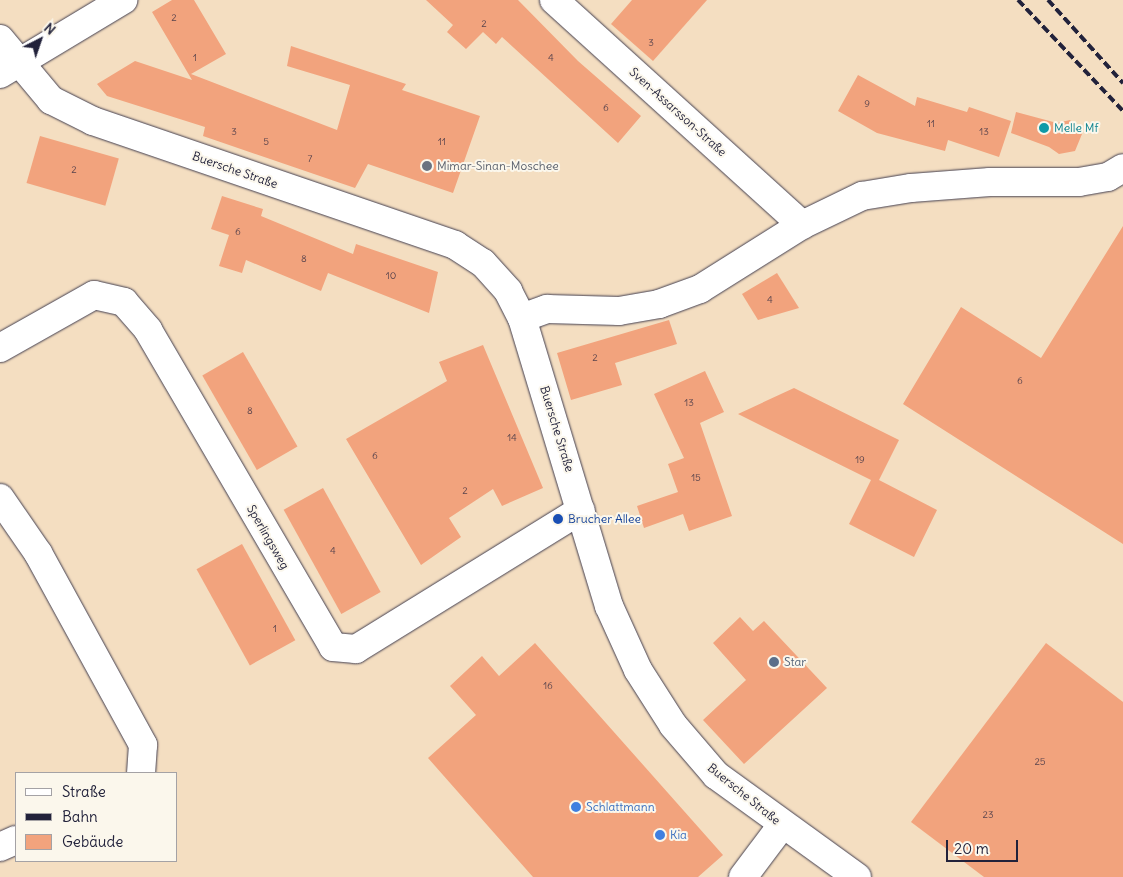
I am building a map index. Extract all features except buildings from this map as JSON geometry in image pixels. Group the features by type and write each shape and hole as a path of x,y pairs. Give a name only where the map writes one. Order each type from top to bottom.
{"street":[{"path":"9,68 123,0"},
{"name":"Sven-Assarsson-Straße","path":"554,0 802,225"},
{"name":"Buersche Straße","path":"0,39 9,68 51,100 130,135 455,245 483,263 508,291 522,318 609,606 638,670 656,700 692,749 716,774 782,825 857,877"},
{"path":"522,318 547,309 619,311 659,304 700,288 802,225 862,196 911,188 990,182 1079,182 1108,177 1123,168"},
{"name":"Sperlingsweg","path":"0,348 94,295 124,302 148,330 333,646 356,649 581,510"},
{"path":"0,498 38,553 142,745 141,772"},
{"path":"743,877 782,825"},
{"path":"0,847 15,840"}],"railway":[{"path":"1018,0 1123,111"},
{"path":"1048,0 1123,83"}],"place":[{"name":"Melle Mf","path":"1044,128"},
{"name":"Mimar-Sinan-Moschee","path":"427,166"},
{"name":"Brucher Allee","path":"558,519"},
{"name":"Star","path":"774,662"},
{"name":"Schlattmann","path":"576,807"},
{"name":"Kia","path":"660,835"}]}
